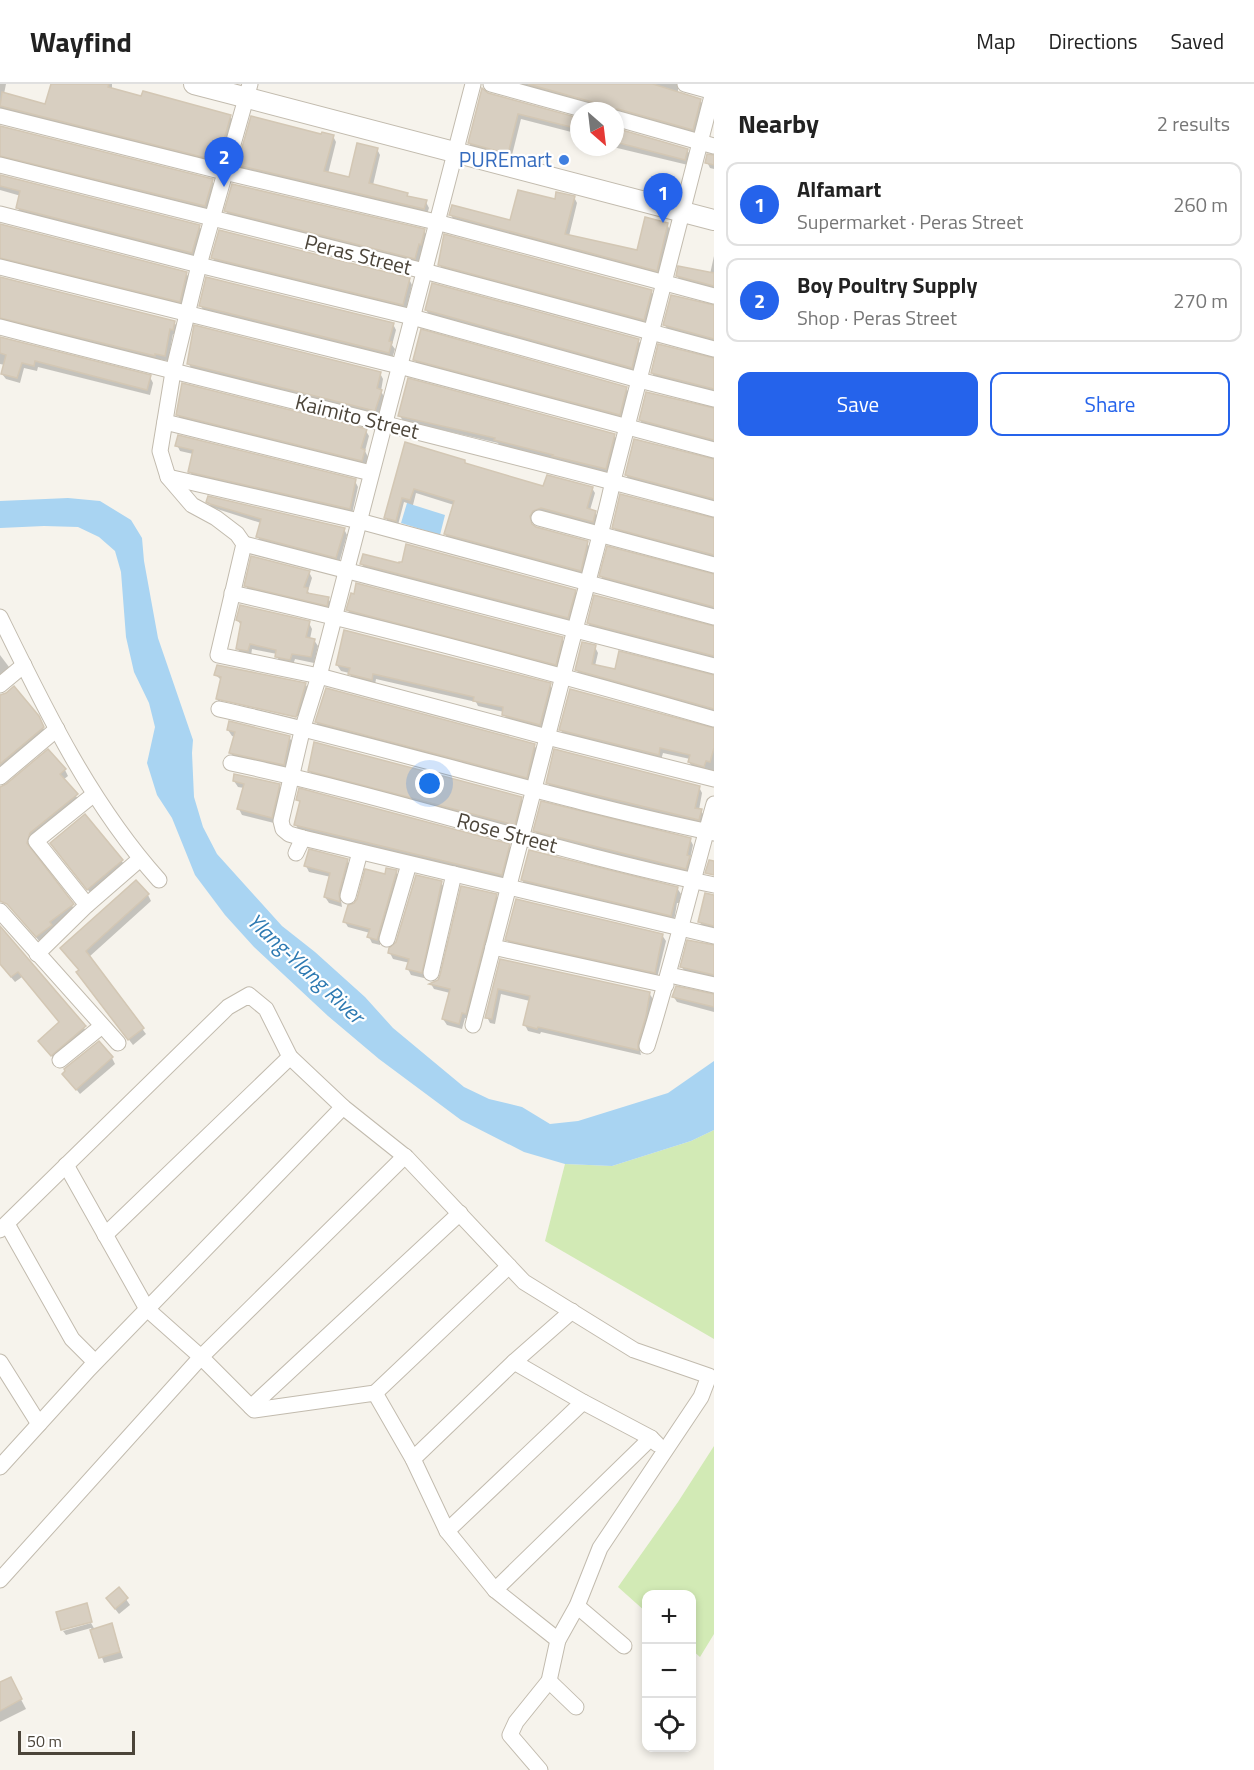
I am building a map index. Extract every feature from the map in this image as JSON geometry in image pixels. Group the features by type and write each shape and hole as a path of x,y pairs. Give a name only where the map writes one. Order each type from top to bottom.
{"street":[{"path":"194,84 249,91 455,152 714,220"},
{"path":"473,84 320,676 303,727 281,821 283,829 289,834 303,838 714,936"},
{"path":"491,84 570,106"},
{"path":"473,1025 509,888 520,836 601,535 682,212 707,144 714,90 685,84"},
{"path":"249,91 224,172 173,372 160,451 168,477 192,505 216,518 237,534 244,544 714,666"},
{"path":"0,116 436,222 714,296"},
{"path":"624,121 707,144"},
{"name":"Peras Street","path":"0,165 424,271 714,349"},
{"path":"0,214 412,317 714,399"},
{"path":"0,267 399,366 714,450"},
{"name":"Kaimito Street","path":"0,327 384,423 714,509"},
{"path":"165,422 371,473"},
{"path":"168,477 359,521 714,617"},
{"path":"539,518 714,565"},
{"path":"244,544 218,655 320,676 714,779"},
{"path":"232,593 334,616 714,718"},
{"path":"0,617 93,795 140,859 159,880"},
{"path":"0,685 24,665"},
{"path":"219,708 303,727 534,789 710,832"},
{"path":"0,777 57,729"},
{"name":"Rose Street","path":"231,763 291,776 714,885"},
{"path":"87,905 36,842 93,795"},
{"path":"646,1046 668,979 680,927 710,832 714,804"},
{"path":"296,854 303,838"},
{"path":"348,896 360,852"},
{"path":"37,954 87,905 140,859"},
{"path":"387,939 409,864"},
{"path":"431,972 454,874"},
{"path":"0,911 118,1043"},
{"path":"493,947 668,979 674,976 714,985"},
{"path":"95,1362 72,1339 4,1227 228,1007 249,995 266,1009 290,1057 343,1107 405,1156 524,1282 634,1350 709,1376 701,1397 600,1548 577,1606 558,1640 549,1682 516,1722 510,1735 540,1770"},
{"path":"60,1060 102,1026"},
{"path":"105,1235 290,1057"},
{"path":"0,1467 95,1362 343,1107"},
{"path":"0,1580 201,1357 405,1156"},
{"path":"66,1166 147,1309 201,1357 254,1410 375,1393 509,1266"},
{"path":"251,1407 460,1213"},
{"path":"413,1459 514,1362 572,1311"},
{"path":"0,1362 39,1424"},
{"path":"514,1362 651,1438 665,1453"},
{"path":"375,1393 413,1459 447,1531 495,1590 558,1640"},
{"path":"447,1531 583,1402"},
{"path":"495,1590 651,1438"},
{"path":"577,1606 624,1646"},
{"path":"549,1682 576,1707"}],"green space":[{"path":"714,1130 714,1339 545,1241 565,1164 612,1166 691,1141"},
{"path":"714,1446 714,1634 700,1657 696,1654 696,1590 642,1590 642,1608 618,1587"}],"water":[{"name":"Ylang-Ylang River","path":"68,498 100,501 131,520 142,538 158,638 193,740 194,797 203,827 217,854 282,926 365,997 393,1028 464,1087 489,1099 522,1107 550,1124 578,1121 668,1093 714,1061 714,1130 691,1141 612,1166 565,1164 524,1152 461,1120 379,1059 328,1016 254,947 225,915 195,875 172,818 157,795 147,763 155,727 149,703 134,672 126,637 121,572 115,551 99,537 78,527 0,528 0,501"},
{"path":"407,503 445,515 440,535 401,523"}],"building":[{"path":"51,84 109,84 108,87 141,96 143,91 231,115 218,161 0,106 2,92 45,104"},
{"path":"528,84 653,84 701,99 693,130 624,111 624,102 592,102"},
{"path":"482,88 488,93 570,116 570,127 518,114 508,154 468,143"},
{"path":"251,116 321,134 322,132 334,135 324,171 349,177 357,143 378,148 369,183 427,200 424,209 237,165"},
{"path":"0,126 213,179 205,206 0,156"},
{"path":"624,131 688,149 685,160 624,144"},
{"path":"707,154 714,155 714,165 705,163"},
{"path":"0,175 200,225 192,253 16,208 20,191 0,186"},
{"path":"232,184 425,229 421,245 419,244 415,259 224,211"},
{"path":"518,190 555,199 556,192 575,196 565,234 637,250 645,217 668,223 657,271 449,215 452,205 510,220"},
{"path":"0,224 187,272 180,302 0,258"},
{"path":"219,230 410,278 403,305 211,258"},
{"path":"444,234 652,290 644,320 438,265"},
{"path":"678,266 714,273 714,286 676,276"},
{"path":"0,277 175,321 173,330 170,329 165,356 155,354 155,356 0,318"},
{"path":"206,277 394,323 389,341 392,342 389,353 199,306"},
{"path":"432,283 639,339 632,368 425,310"},
{"path":"671,295 714,305 714,339 663,325"},
{"path":"194,325 381,372 377,388 382,390 375,411 187,364"},
{"path":"421,329 627,387 620,415 413,360"},
{"path":"0,337 151,375 147,390 35,361 34,366 22,363 17,378 1,374 6,355 0,353"},
{"path":"658,344 714,358 714,389 651,373"},
{"path":"408,378 615,434 606,469 494,440 495,438 398,416"},
{"path":"182,383 367,429 361,448 365,450 362,461 176,415"},
{"path":"646,392 714,408 714,440 639,420"},
{"path":"178,435 356,479 350,509 188,472 193,450 175,446"},
{"path":"634,439 714,459 714,499 625,475"},
{"path":"405,442 543,486 547,475 593,487 587,508 596,511 593,522 541,508 533,511 530,516 532,524 536,527 588,541 581,571 444,534 454,501 414,489 410,500 402,498 396,521 384,518"},
{"path":"620,494 714,518 714,555 612,528"},
{"path":"208,496 345,528 336,558 256,537 261,519 210,504 206,502"},
{"path":"406,544 576,590 568,618 360,564 363,554 402,562"},
{"path":"607,546 714,574 714,607 599,576"},
{"path":"251,556 310,571 304,587 308,588 307,593 329,597 327,606 244,586"},
{"path":"356,583 563,637 556,665 346,610 351,593 354,594"},
{"path":"594,595 714,626 714,656 587,623"},
{"path":"240,605 310,621 306,637 315,639 311,657 292,654 290,660 275,657 276,650 250,644 248,651 236,649 241,622 236,620"},
{"path":"344,630 551,683 540,725 502,715 503,707 473,701 474,697 373,674 372,680 348,674 350,668 336,665"},
{"path":"582,642 596,645 592,664 615,669 619,651 714,675 714,709 575,670"},
{"path":"217,665 306,683 296,717 216,699 221,677 214,675"},
{"path":"14,686 39,716 44,727 0,764 0,695"},
{"path":"326,688 535,744 527,778 315,722"},
{"path":"570,689 714,728 714,748 710,762 706,761 704,767 688,762 690,755 660,748 659,755 559,730"},
{"path":"229,721 290,736 284,765 229,753 235,732 227,730"},
{"path":"314,742 522,797 515,825 308,771"},
{"path":"48,749 66,769 60,774 78,794 30,833 27,843 74,904 50,922 52,925 36,937 7,904 0,901 0,787"},
{"path":"554,749 700,786 695,808 702,809 699,820 546,783"},
{"path":"234,774 280,784 272,818 237,809 244,784 233,781"},
{"path":"299,788 510,844 502,875 294,825 300,801 296,800"},
{"path":"541,801 691,838 687,855 690,856 686,869 533,831"},
{"path":"85,814 123,860 87,890 50,843"},
{"path":"309,849 348,859 339,893 340,902 324,897 330,873 304,866"},
{"path":"529,850 678,887 671,916 521,880"},
{"path":"709,860 714,861 714,875 705,873"},
{"path":"386,868 397,870 377,940 367,937 370,929 343,922 348,905 357,899 365,869 385,874"},
{"path":"416,875 442,881 422,973 406,969 409,959 388,953 389,948 396,942"},
{"path":"136,880 149,894 86,951 144,1028 128,1040 76,972 79,970 60,948"},
{"path":"461,886 497,894 466,1014 462,1013 459,1024 442,1019 450,989 429,984 438,980 440,975"},
{"path":"705,893 714,895 714,926 698,922"},
{"path":"516,899 663,934 655,973 505,940"},
{"path":"0,926 86,1026 51,1056 38,1041 59,1022 18,972 11,977 0,964"},
{"path":"687,940 714,945 714,975 680,967"},
{"path":"500,959 650,992 638,1050 523,1025 530,996 498,989 492,1019 485,1018"},
{"path":"676,986 714,994 714,1007 672,997"},
{"path":"99,1041 113,1057 76,1090 62,1074 64,1069"},
{"path":"119,1587 128,1598 115,1609 106,1598"},
{"path":"87,1603 92,1622 61,1630 56,1612"},
{"path":"112,1623 120,1652 99,1658 90,1630"},
{"path":"11,1677 22,1699 0,1711 0,1682"}],"place":[{"name":"PUREmart","path":"564,160"},
{"name":"Boy Poultry Supply","path":"224,187"},
{"name":"Alfamart","path":"663,223"}]}
